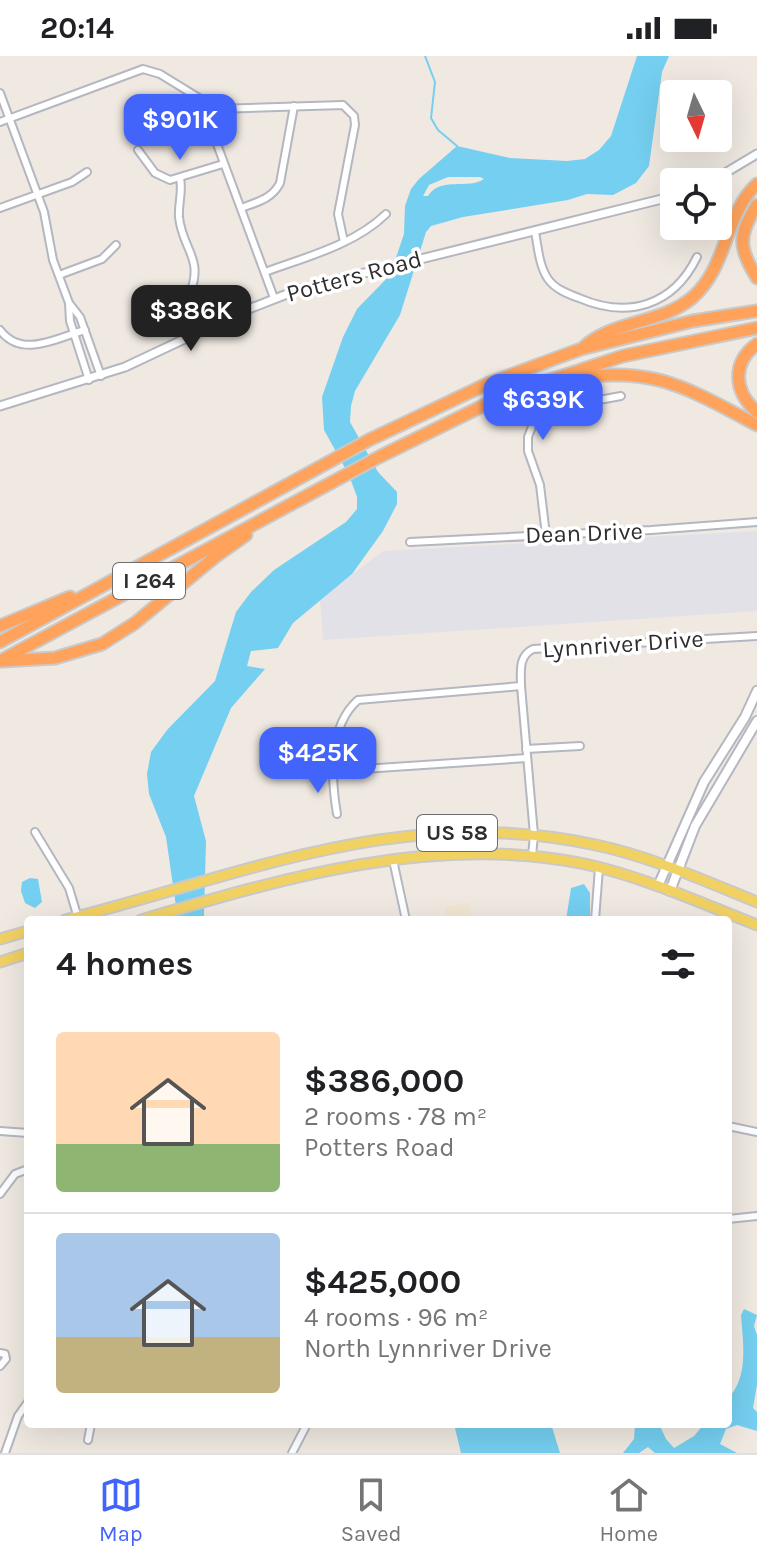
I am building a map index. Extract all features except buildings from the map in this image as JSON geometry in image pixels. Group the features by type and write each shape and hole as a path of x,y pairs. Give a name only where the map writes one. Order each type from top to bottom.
{"highway":[{"path":"581,349 596,337 665,313 695,295 721,255 741,200 757,184"},
{"path":"757,205 744,229 742,243 745,259 757,278"},
{"name":"I 264","path":"0,642 369,440 489,383 581,349 693,321 757,311"},
{"name":"I 264","path":"0,661 444,423 524,388 623,356 757,328"},
{"path":"757,344 744,358 737,376 745,399 757,412"},
{"path":"524,388 598,374 631,373 672,383 757,425"},
{"path":"0,661 55,658 102,644 135,623 215,557 286,507"},
{"path":"0,626 104,585"}],"main road":[{"path":"658,886 704,782 745,717 757,691"},
{"path":"670,891 695,826 757,721"},
{"name":"US 58","path":"84,916 283,858 366,841 449,833 534,835 596,845 665,866 757,902"},
{"name":"US 58","path":"154,916 326,870 393,860 463,855 532,856 599,868 658,886 722,916"},
{"name":"US 58","path":"732,920 757,925"},
{"path":"0,939 24,932"},
{"path":"0,962 24,954"}],"street":[{"path":"0,122 143,69 160,74 217,109 343,105 354,116 354,132 338,214 344,242"},
{"path":"0,93 37,195 89,380"},
{"path":"241,208 277,191 294,106"},
{"path":"217,109 211,118 211,128 274,298"},
{"path":"138,150 161,177 170,180 223,164"},
{"path":"732,169 757,154"},
{"path":"0,208 72,182 87,172"},
{"path":"180,178 183,193 178,214 196,267 190,293"},
{"name":"Potters Road","path":"0,406 101,376 274,298 374,269 660,200"},
{"path":"265,272 344,242 386,214"},
{"path":"535,232 542,267 549,281 560,290 615,309 647,305 667,294 688,274 697,257"},
{"path":"59,275 102,259 116,245"},
{"path":"69,303 80,317 101,376"},
{"path":"0,330 12,343 28,346 85,330"},
{"path":"546,535 540,485 528,451 528,437 535,419 549,409 621,396"},
{"name":"Dean Drive","path":"410,542 757,522"},
{"name":"Lynnriver Drive","path":"337,814 333,771 344,716 358,700 521,686 522,660 526,652 533,649 757,636"},
{"path":"521,686 534,835 532,856"},
{"path":"526,749 580,746"},
{"path":"333,771 527,758"},
{"path":"35,832 69,888 77,916"},
{"path":"393,860 405,916"},
{"path":"595,916 599,868"},
{"path":"732,1127 757,1132"},
{"path":"0,1131 24,1133"},
{"path":"0,1194 15,1174 24,1171"},
{"path":"732,1219 757,1216"},
{"path":"0,1353 5,1354 6,1359 0,1366"},
{"path":"5,1453 24,1408"},
{"path":"88,1440 90,1428"},
{"path":"293,1452 305,1428"}],"shaded area":[{"path":"757,531 757,611 323,640 320,599 383,551"},
{"path":"468,902 471,916 447,916 445,907"}],"water":[{"path":"637,56 669,56 660,80 649,166 636,183 613,195 587,194 568,200 463,217 431,226 426,232 400,315 355,391 351,406 350,422 378,472 397,492 397,504 383,531 352,574 293,623 278,648 251,651 247,666 265,669 231,708 194,796 206,841 204,916 177,916 166,837 149,794 147,774 151,752 167,730 215,681 236,612 251,592 274,570 346,522 357,509 357,497 349,475 324,430 322,397 343,337 357,309 390,275 404,234 405,206 411,189 457,146 510,158 585,159 599,150 611,136","holes":["448,177 484,179 440,186 428,196 423,196 429,185"]},
{"path":"30,878 38,879 42,902 35,908 25,903 21,891 22,882"},
{"path":"584,884 590,893 590,916 567,916 571,888"},
{"path":"744,1309 757,1315 754,1326 757,1335 757,1385 753,1408 757,1412 757,1431 737,1425 732,1427 732,1394 742,1370 741,1315"},
{"path":"455,1428 552,1428 560,1453 461,1453"},
{"path":"635,1428 661,1428 674,1448 694,1436 701,1428 729,1428 720,1444 737,1453 655,1453 648,1447 639,1453 623,1453 634,1439"}],"waterway":[{"path":"425,56 435,82 431,118 438,130 457,146"}]}
